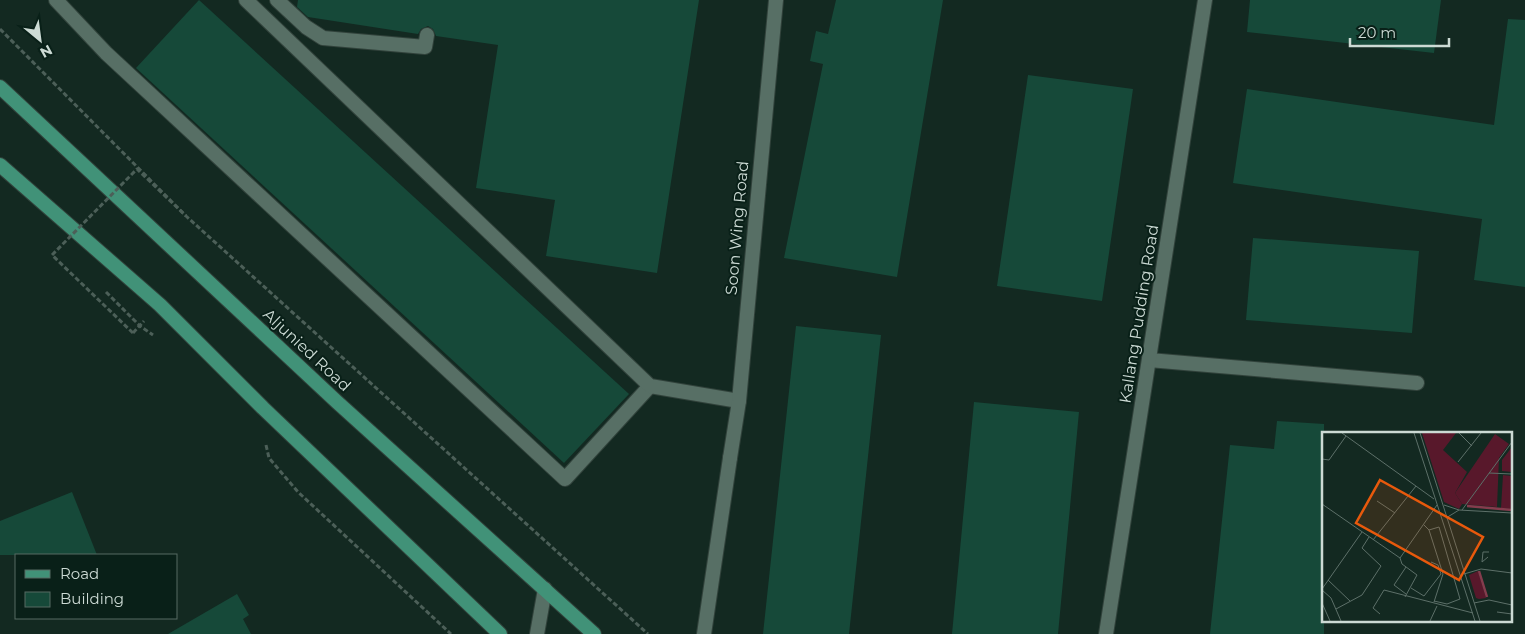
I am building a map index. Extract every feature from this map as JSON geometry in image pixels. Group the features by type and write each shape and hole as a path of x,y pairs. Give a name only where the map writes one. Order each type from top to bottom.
{"main road":[{"name":"Aljunied Road","path":"0,87 337,402 594,634"},
{"path":"0,165 160,305 263,408 500,634"}],"street":[{"path":"56,0 106,53 565,479 650,386"},
{"path":"246,0 650,386 738,401"},
{"path":"277,0 306,28 324,38 425,47 428,35"},
{"name":"Soon Wing Road","path":"704,634 738,401 776,0"},
{"name":"Kallang Pudding Road","path":"1106,634 1205,0"},
{"path":"1149,360 1417,383"},
{"path":"536,634 545,588"}],"path":[{"path":"0,29 186,216"},
{"path":"133,333 52,255 137,168 186,216 648,634"},
{"path":"59,247 66,254"},
{"path":"100,286 140,326 159,340"},
{"path":"265,442 269,458 298,492 451,634"}],"building":[{"path":"199,0 629,394 564,463 136,68"},
{"path":"298,0 699,0 657,273 546,256 555,200 476,188 498,45 436,36 433,29 428,26 421,29 418,34 308,17 297,7"},
{"path":"836,0 943,0 897,277 784,258 823,64 810,61 816,31 828,34"},
{"path":"1250,0 1441,0 1434,53 1247,32"},
{"path":"1508,19 1525,20 1525,287 1474,280 1482,219 1233,183 1247,89 1494,125"},
{"path":"1028,75 1133,89 1102,301 997,286"},
{"path":"1253,238 1419,251 1412,333 1246,320"},
{"path":"796,326 881,335 849,634 763,634"},
{"path":"974,402 1079,412 1058,634 952,634"},
{"path":"1277,421 1324,424 1324,432 1322,432 1322,622 1324,622 1324,634 1210,634 1230,445 1274,449"},
{"path":"72,492 97,554 0,555 0,521"},
{"path":"237,594 249,615 243,619 251,634 168,634"}]}
